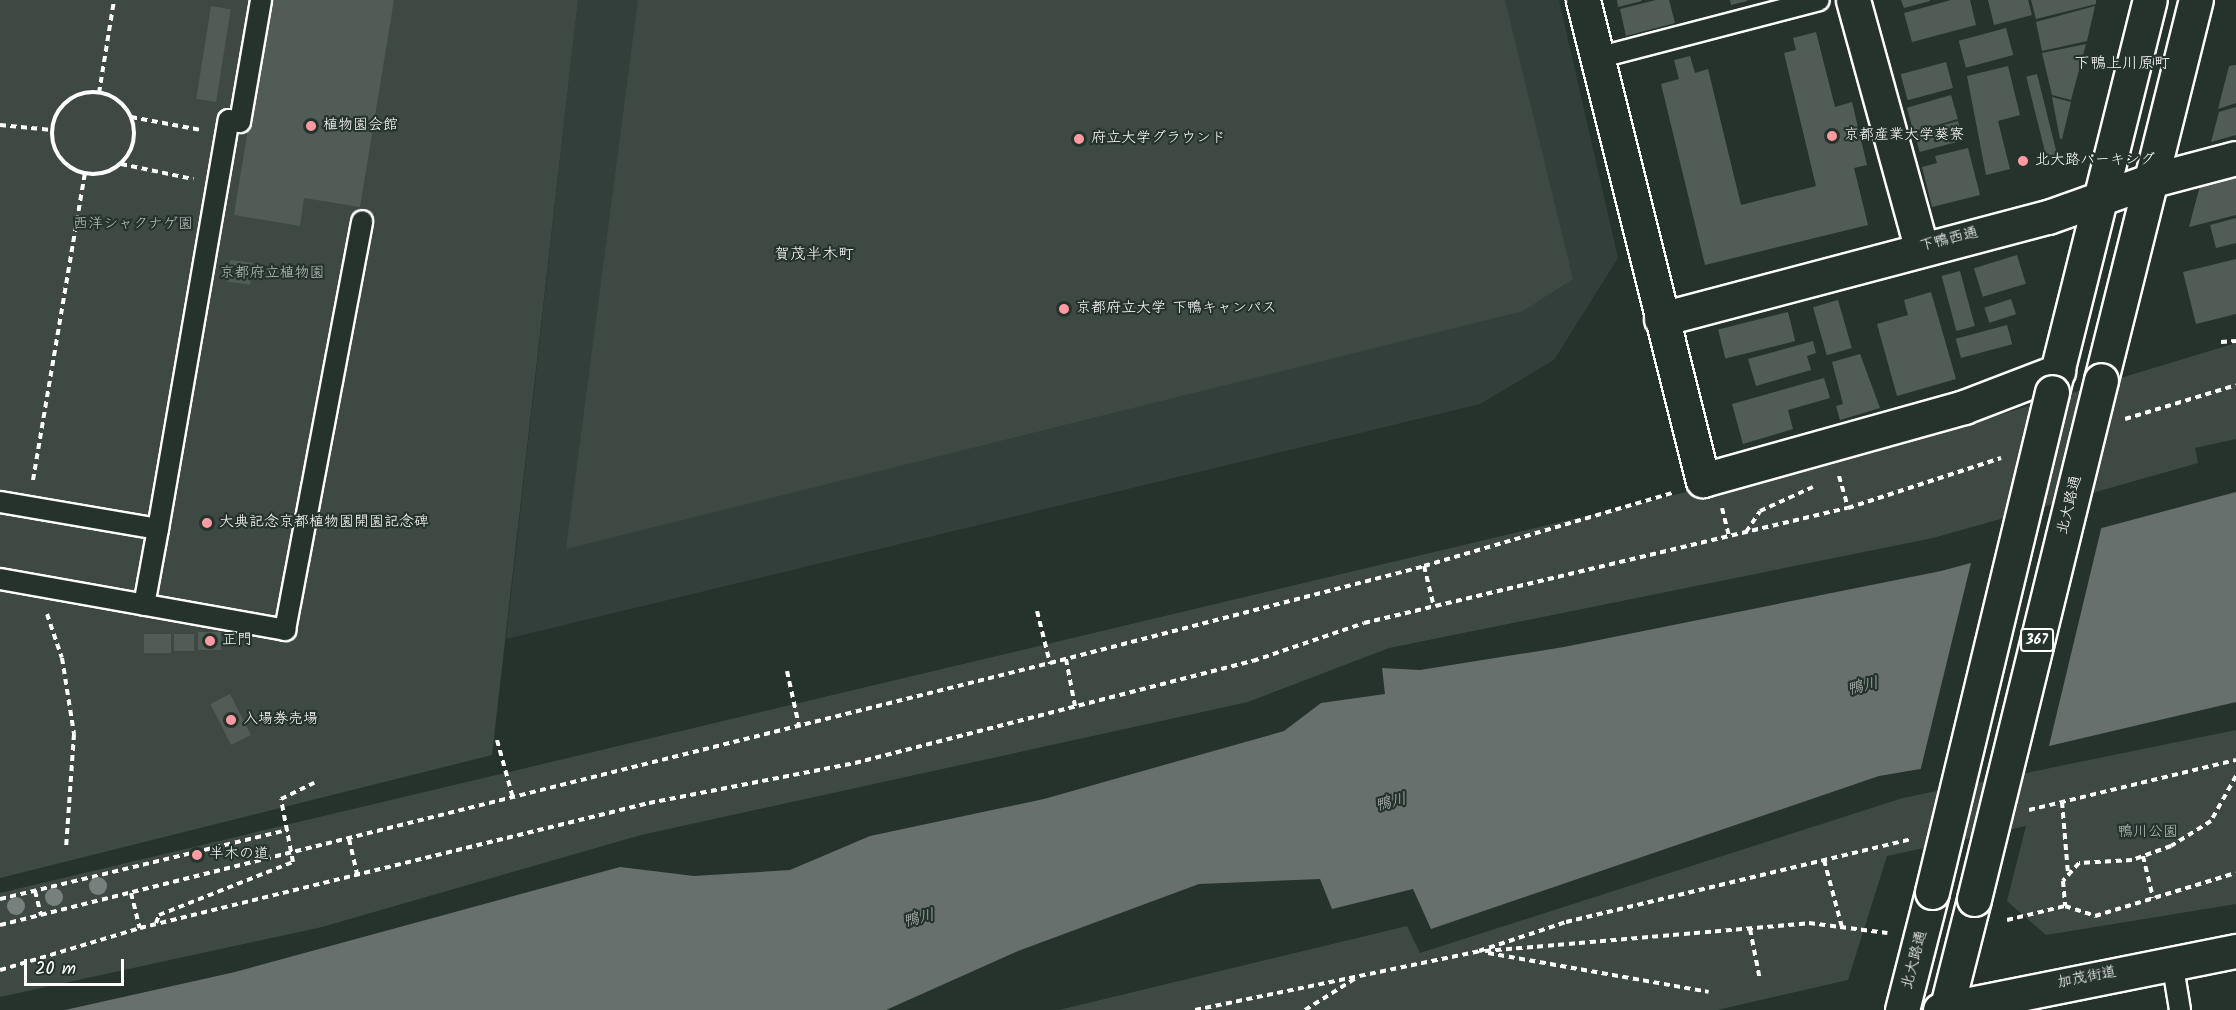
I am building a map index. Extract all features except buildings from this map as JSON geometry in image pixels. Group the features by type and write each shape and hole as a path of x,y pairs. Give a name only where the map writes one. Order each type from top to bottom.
{"main road":[{"path":"1583,0 1703,480 2055,382"},
{"path":"1853,0 1921,247"},
{"name":"北大路通","path":"1902,1010 2150,0"},
{"name":"北大路通","path":"1944,1010 1974,900 2149,181 2196,0"},
{"name":"下鴨西通","path":"1661,319 1921,247 2048,217 2101,196 2236,158"},
{"name":"加茂街道","path":"1944,1010 2172,961 2236,951"}],"lane":[{"path":"144,605 227,135 230,120 240,122 261,0"},
{"path":"1597,58 1819,0"},
{"path":"0,579 285,630 362,221"},
{"path":"0,502 158,529"},
{"path":"2172,961 2180,1010"}],"path":[{"path":"99,93 114,0"},
{"path":"99,93 118,100 131,117 132,147 121,164 105,173 85,174 58,154 52,130 64,105 80,94 99,93"},
{"path":"131,117 227,135"},
{"path":"0,125 52,130"},
{"path":"121,164 218,184"},
{"path":"28,507 85,174"},
{"path":"2221,342 2236,341"},
{"path":"2114,423 2236,385"},
{"path":"0,970 156,924 358,877 649,803 855,763 1075,706 1434,607 1848,508 2014,454"},
{"path":"0,925 292,851 349,840 1424,566 1703,480"},
{"path":"1840,481 1848,508"},
{"path":"1726,523 1729,537"},
{"path":"1424,566 1434,607"},
{"path":"35,585 62,658 73,724 75,772 66,849"},
{"path":"1037,611 1050,663"},
{"path":"1066,659 1075,706"},
{"path":"787,671 800,726"},
{"path":"497,740 513,798"},
{"path":"2017,813 2236,760"},
{"path":"2065,906 2063,881 2079,863 2143,856 2211,821 2236,776"},
{"path":"156,924 159,915 293,862 281,799 314,783"},
{"path":"2062,802 2068,875"},
{"path":"0,899 288,830"},
{"path":"1195,1010 1479,951 1566,922 1914,838"},
{"path":"349,840 358,877"},
{"path":"2143,856 2153,898"},
{"path":"1824,860 1842,927"},
{"path":"2007,920 2065,906 2096,916 2236,873"},
{"path":"35,891 41,915"},
{"path":"131,893 141,928"},
{"path":"1479,951 1809,923 1888,933"},
{"path":"1750,929 1760,981"},
{"path":"1479,951 1709,992"},
{"path":"1305,1010 1359,976"}],"shaded area":[{"name":"府立大学グラウンド","path":"578,0 1559,0 1618,258 1554,360 1480,404 506,639"}],"green space":[{"name":"京都府立植物園","path":"0,0 578,0 492,755 0,878"},
{"name":"府立大学グラウンド","path":"638,0 1505,0 1573,279 1523,311 566,549"},
{"path":"2236,343 2236,439 2195,448 2198,463 1933,538 1389,648 1248,702 641,835 322,927 0,997 0,893 1956,428"},
{"name":"鴨川公園","path":"2236,730 2236,904 2046,935 2007,901 2026,826 1887,856 1848,980 1717,1010 1059,1010 1407,926 1420,953 1903,798"}],"water":[{"name":"鴨川","path":"2236,492 2236,702 2032,750 1879,776 1431,929 1413,889 1332,909 1320,879 1199,884 1018,951 886,1010 65,1010 235,972 620,867 694,876 790,870 870,836 1044,799 1284,731 1321,703 1385,694 1382,668 1420,670 1564,647 1941,571"}],"pier":[{"path":"2102,525 2048,750 1920,772 1972,559"}],"place":[{"name":"植物園会館","path":"311,126"},
{"name":"京都産業大学葵寮","path":"1832,136"},
{"name":"府立大学グラウンド","path":"1079,139"},
{"name":"北大路パーキング","path":"2023,161"},
{"name":"京都府立大学 下鴨キャンパス","path":"1064,309"},
{"name":"大典記念京都植物園開園記念碑","path":"207,523"},
{"name":"正門","path":"210,641"},
{"name":"入場券売場","path":"231,720"},
{"name":"半木の道","path":"197,855"}],"district":[{"name":"下鴨上川原町","path":"2122,64"},
{"name":"賀茂半木町","path":"814,255"}],"park label":[{"name":"西洋シャクナゲ園","path":"133,225"}]}
